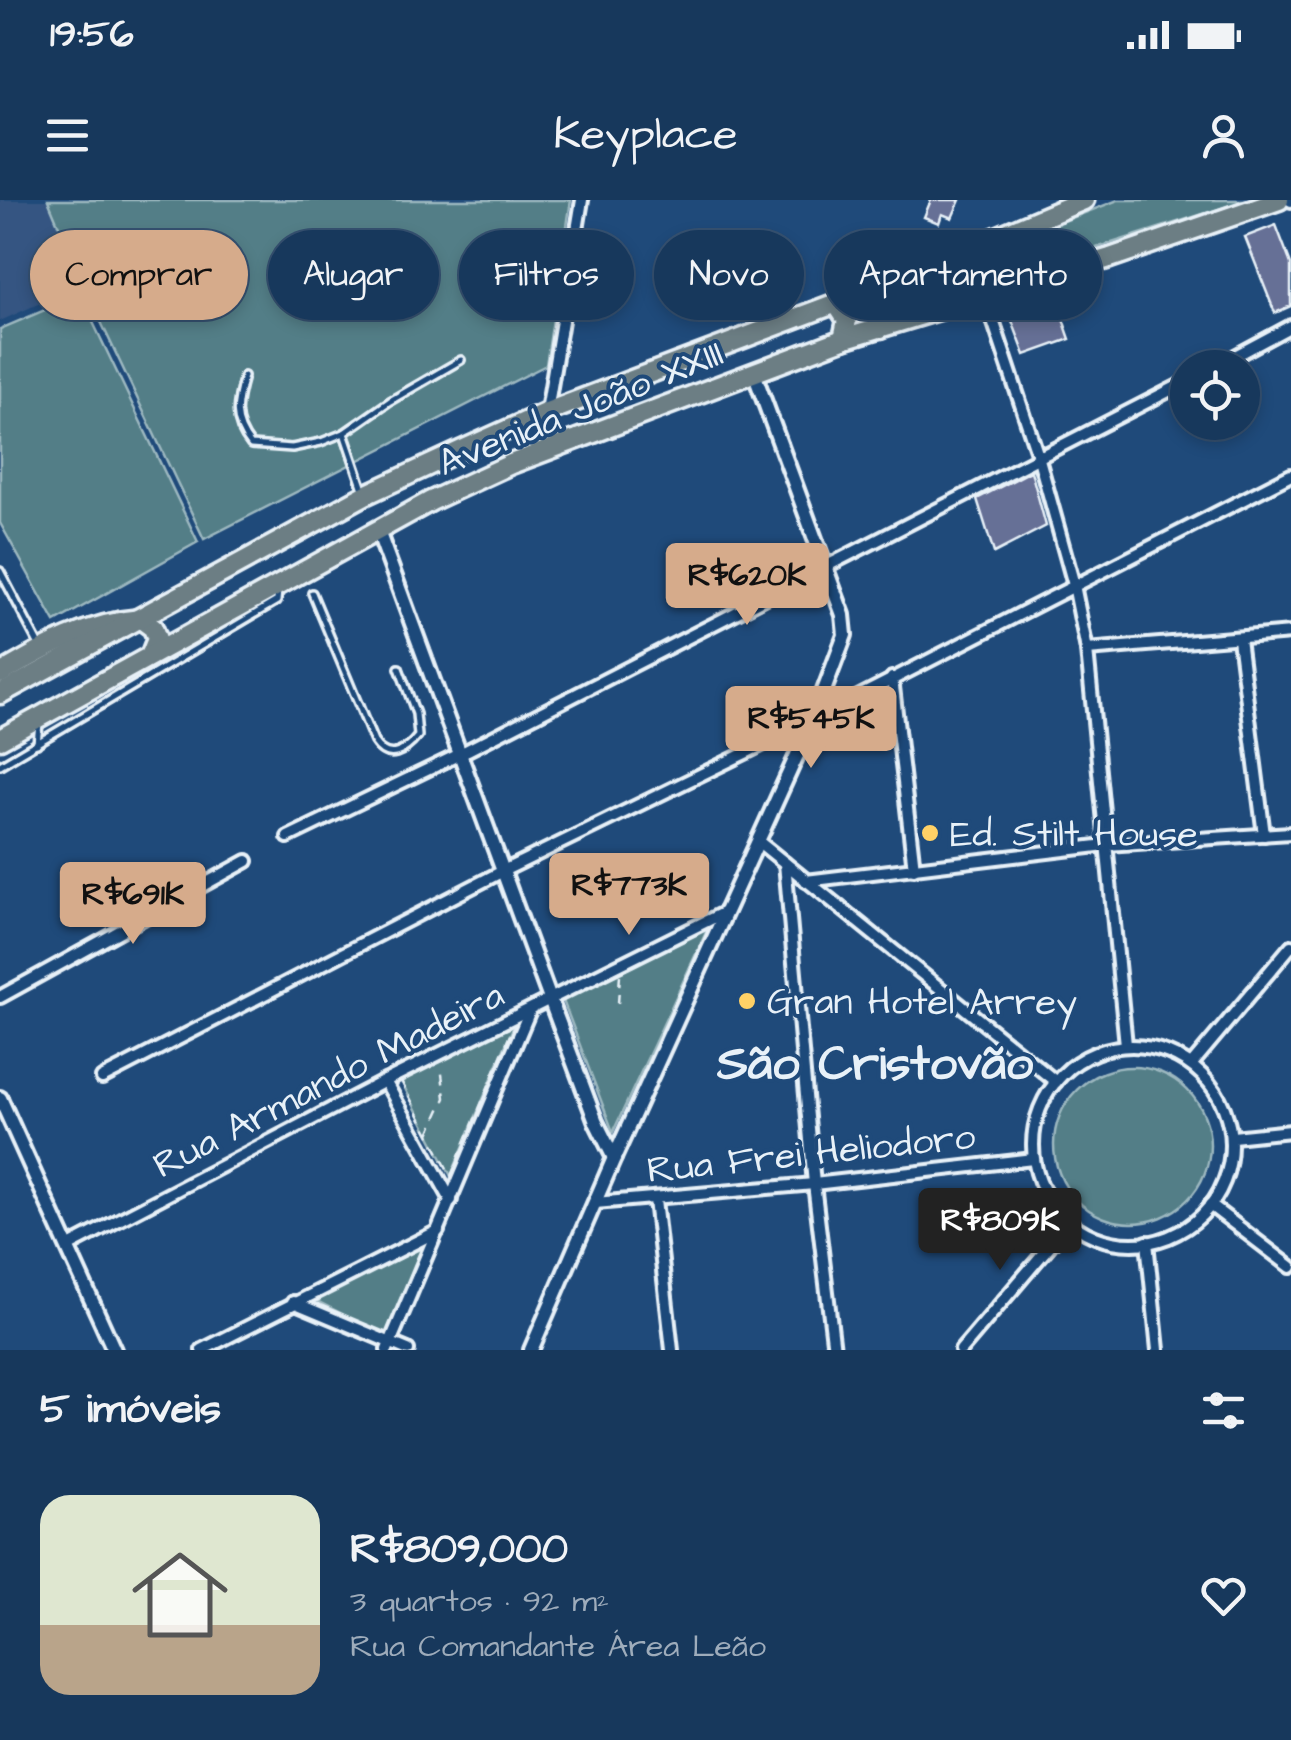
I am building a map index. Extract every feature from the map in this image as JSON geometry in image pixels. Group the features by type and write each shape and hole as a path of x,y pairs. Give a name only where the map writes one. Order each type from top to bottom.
{"main road":[{"name":"Avenida João XXIII","path":"1013,230 1084,200"},
{"name":"Avenida João XXIII","path":"1102,258 1278,200"},
{"name":"Avenida João XXIII","path":"0,694 364,495 547,412 824,308"},
{"path":"843,340 847,320"},
{"path":"879,320 881,328"},
{"name":"Avenida João XXIII","path":"0,739 158,650 195,640 278,586 431,501 510,464 843,340 907,320"},
{"path":"179,599 177,619 195,640"},
{"path":"0,674 88,628 141,619 156,634 158,650"}],"street":[{"path":"547,412 582,200"},
{"path":"993,320 1039,459 1074,585 1087,650 1126,1045"},
{"path":"1246,350 1291,326"},
{"path":"531,1350 812,720 837,662 846,629 754,373"},
{"path":"288,837 458,755 1170,390"},
{"path":"102,1078 1291,475"},
{"path":"378,531 596,1122 614,1158"},
{"path":"1087,650 1291,633"},
{"path":"1238,639 1264,835"},
{"path":"892,678 914,869"},
{"path":"806,881 1106,845 1291,833"},
{"path":"758,842 1056,1082"},
{"path":"0,997 247,861"},
{"path":"785,863 814,1184 834,1350"},
{"name":"Rua Armando Madeira","path":"66,1247 385,1081 725,912"},
{"path":"1192,1064 1291,946"},
{"path":"389,1346 531,1009"},
{"path":"1126,1045 1160,1049 1192,1064 1214,1087 1233,1137 1228,1171 1210,1206 1185,1229 1147,1242 1112,1242 1070,1223 1041,1186 1033,1158 1037,1114 1056,1082 1068,1068 1096,1052 1126,1045"},
{"path":"385,1081 451,1200"},
{"path":"0,1098 109,1348"},
{"path":"1233,1137 1291,1130"},
{"name":"Rua Frei Heliodoro","path":"595,1203 814,1184 1033,1158"},
{"path":"655,1200 672,1350"},
{"path":"1210,1206 1291,1267"},
{"path":"962,1350 1070,1223"},
{"path":"202,1350 438,1231"},
{"path":"1147,1242 1158,1350"},
{"path":"293,1302 389,1346 408,1350"}],"lane":[{"path":"244,376 235,409 237,421 251,445 292,448 344,433 390,401 462,360"},
{"path":"344,433 364,495"},
{"path":"0,571 42,650"},
{"path":"312,593 374,742 380,751 392,755 407,749 418,736 416,714 400,668"},
{"path":"0,765 167,667 195,640"},
{"path":"158,650 167,667"},
{"path":"36,744 40,717"}],"path":[{"path":"618,1003 621,964"},
{"path":"517,1018 451,1176 429,1134 400,1079 517,1018"},
{"path":"420,1144 429,1134 445,1098 445,1076 438,1057"}],"shaded area":[{"path":"0,200 48,200 60,230 30,230 30,308 0,321"}],"green space":[{"path":"48,200 571,200 566,230 459,230 459,320 553,320 546,365 204,539 100,320 248,320 248,230 60,230"},
{"path":"1118,200 1247,200 1102,246 1102,230 1041,230"},
{"path":"30,316 30,320 92,320 198,542 55,622 0,523 0,329"},
{"path":"708,928 613,1132 562,998"},
{"path":"517,1018 451,1176 400,1079"},
{"path":"1132,1067 1162,1073 1187,1090 1204,1115 1210,1145 1204,1175 1187,1200 1162,1217 1132,1223 1102,1217 1077,1200 1060,1175 1054,1145 1060,1115 1077,1090 1102,1073"},
{"path":"425,1244 388,1337 313,1299"}],"building":[{"path":"931,200 960,200 952,218 942,214 939,223 924,217"},
{"path":"1276,225 1291,264 1291,306 1275,313 1245,237"},
{"path":"1012,320 1063,320 1070,339 1025,355"},
{"path":"1031,471 1046,526 994,553 977,499"}],"place":[{"name":"Ed. Stilt House","path":"930,833"},
{"name":"Gran Hotel Arrey","path":"747,1001"}],"district":[{"name":"São Cristovão","path":"875,1062"}]}
